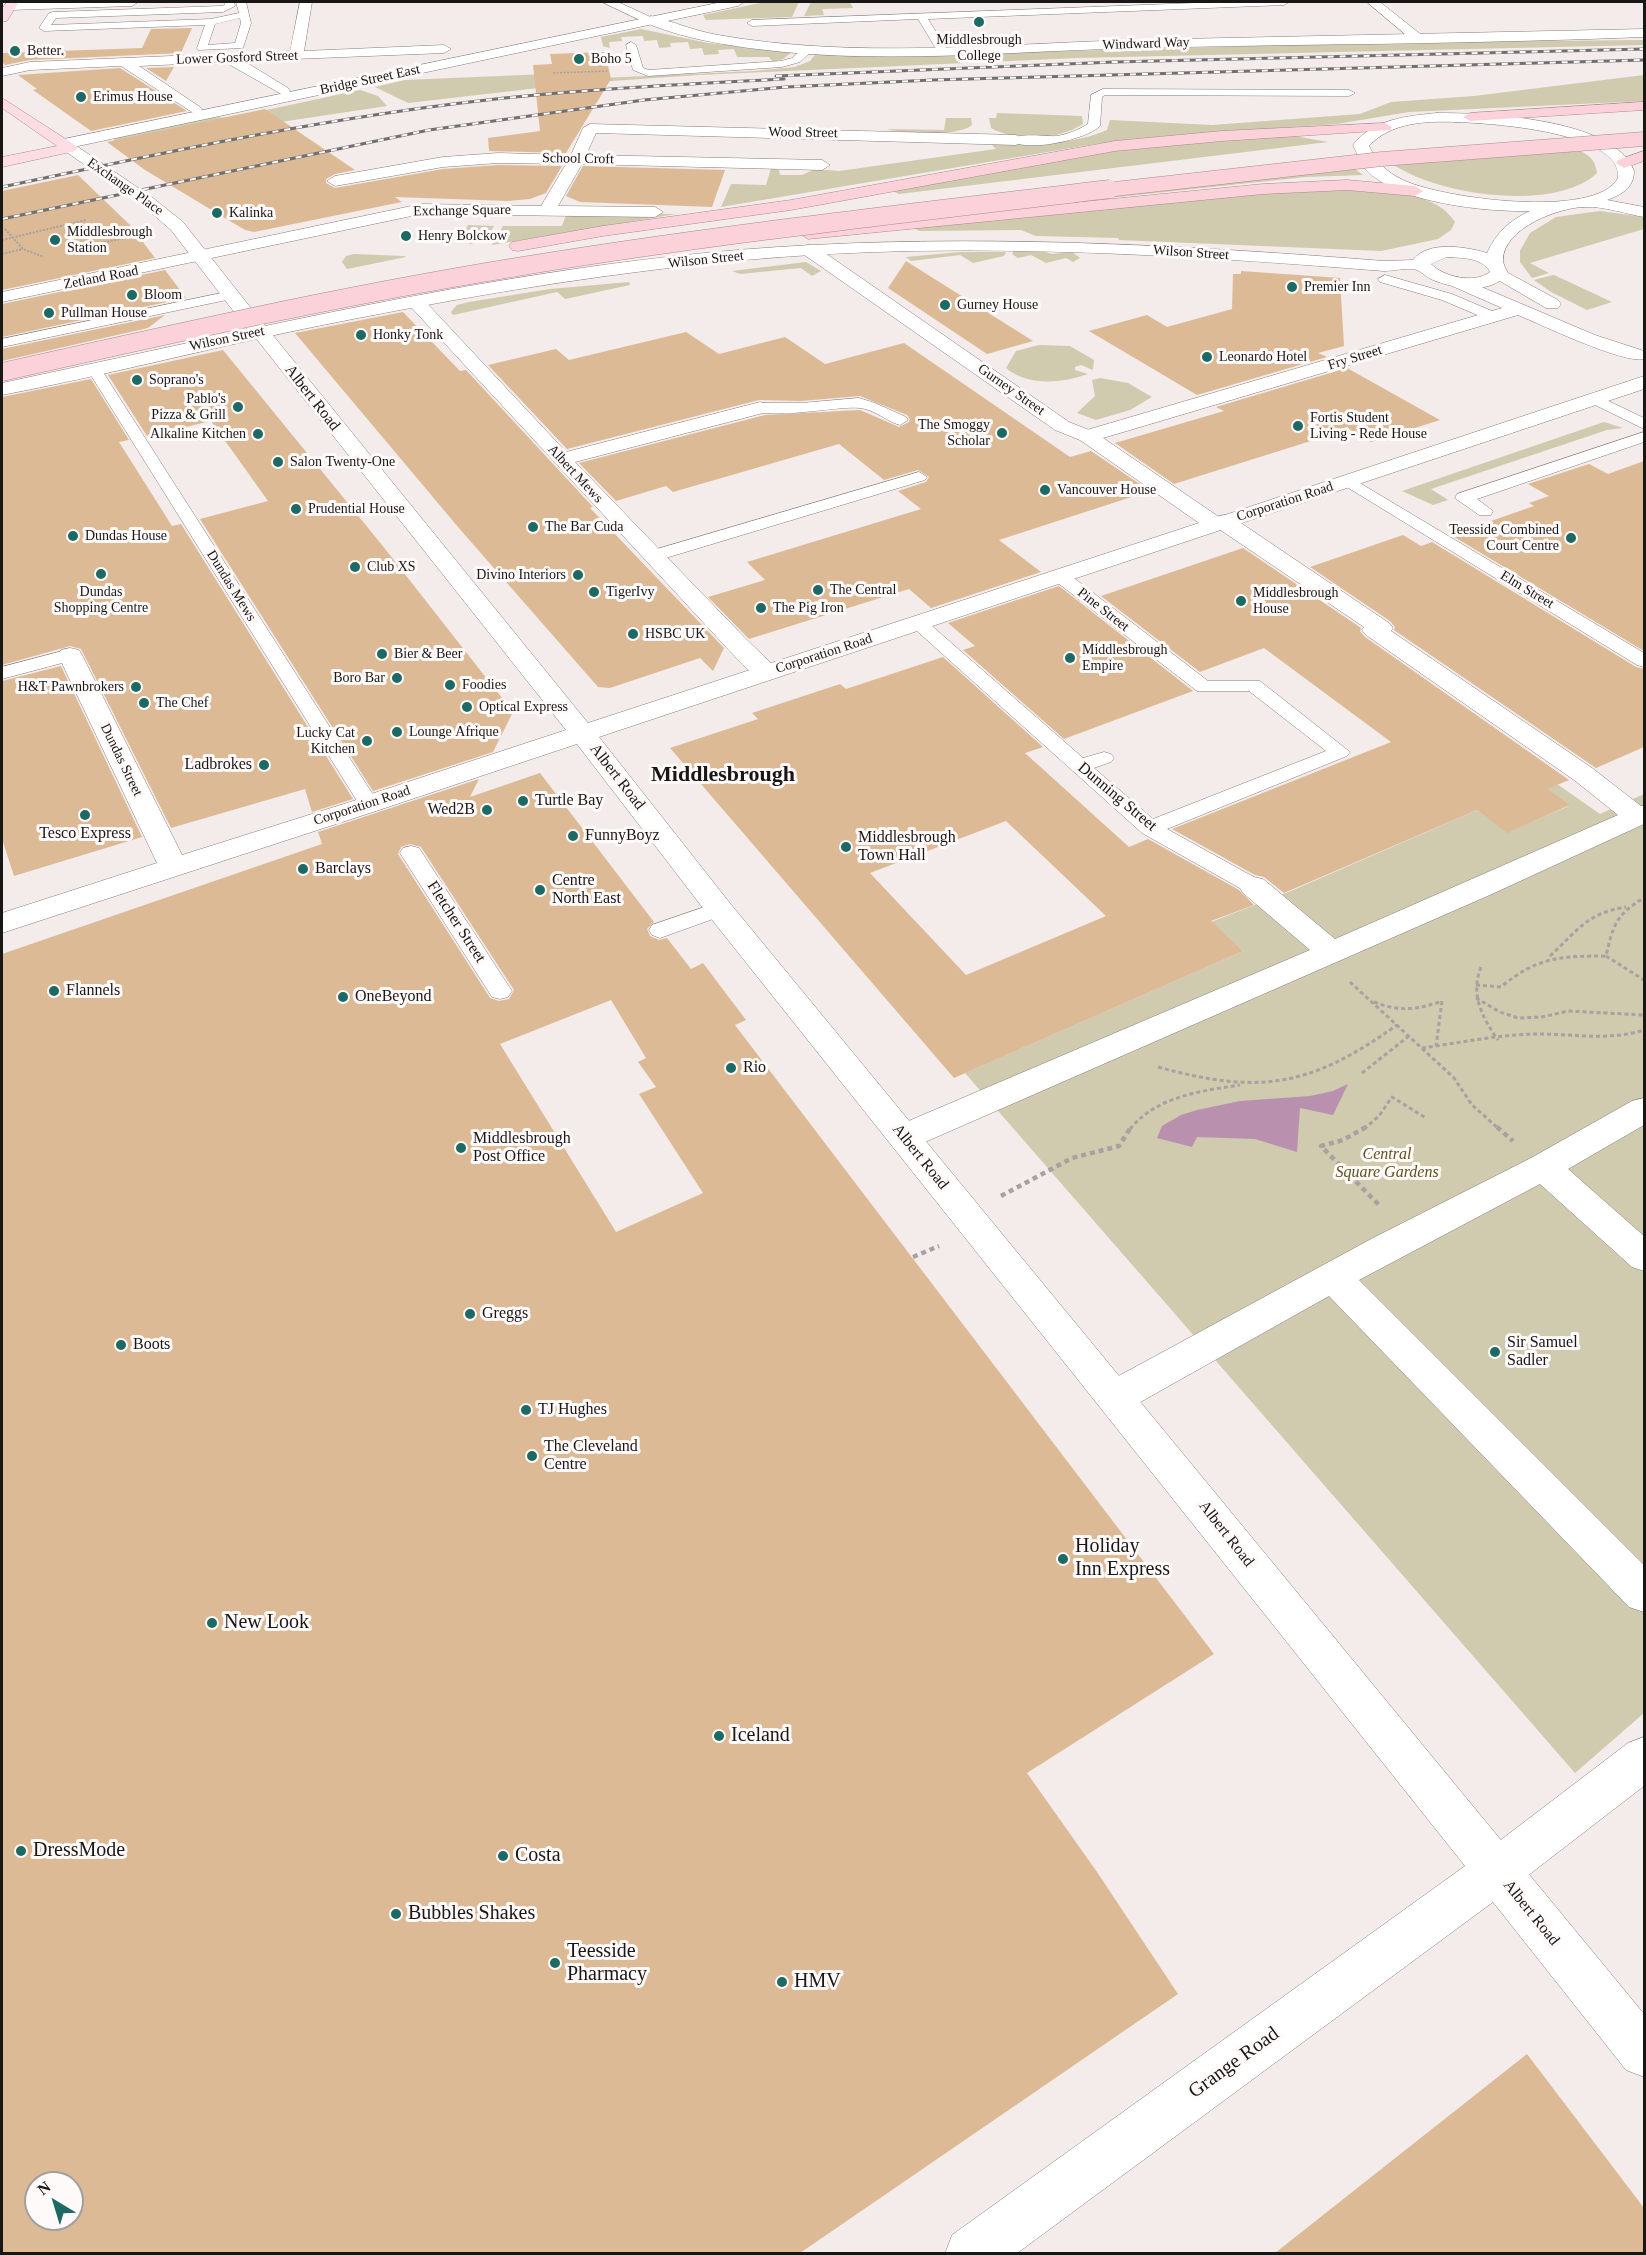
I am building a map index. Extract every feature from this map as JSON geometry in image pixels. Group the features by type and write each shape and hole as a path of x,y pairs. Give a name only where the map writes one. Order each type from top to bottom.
{"highway":[{"path":"1470,117 1644,106"},
{"path":"496,250 603,231 790,205 1114,146 1222,136 1385,127"},
{"path":"362,280 502,256 642,236 1109,176 1321,153 1644,128"},
{"path":"2,372 332,300 592,255 1137,185 1468,151 1644,139"},
{"path":"1624,163 1644,156"},
{"path":"592,255 1263,189 1347,185 1415,191"},
{"path":"2,356 440,263"}],"main road":[{"path":"2,102 67,146"},
{"path":"2,162 67,146"}],"street":[{"path":"6,8 132,2"},
{"path":"296,56 306,2"},
{"name":"Windward Way","path":"608,2 670,29 708,38 809,49 893,52 1644,33"},
{"path":"675,15 701,2"},
{"path":"675,15 738,2"},
{"path":"1373,2 1417,38"},
{"name":"Bridge Street East","path":"67,146 198,112 675,15"},
{"name":"Lower Gosford Street","path":"2,67 521,48"},
{"path":"230,58 287,94"},
{"path":"124,63 198,112"},
{"name":"Lower Gosford Street","path":"2,72 30,66"},
{"path":"1437,117 1470,117 1547,126 1581,136 1607,149 1624,163 1631,184 1589,202 1555,207 1485,205 1450,200 1415,191 1371,169 1362,157 1361,145 1369,135 1385,127 1437,117"},
{"name":"Wood Street","path":"577,159 590,128 1016,140"},
{"name":"Exchange Place","path":"67,146 155,206 177,226 201,257"},
{"name":"School Croft","path":"335,181 443,162 498,158 822,165"},
{"path":"547,210 577,159"},
{"path":"1450,200 1472,219"},
{"path":"1589,202 1644,212"},
{"path":"1458,282 1480,282 1496,277 1494,254 1503,236 1531,216 1555,207"},
{"name":"Exchange Square","path":"201,257 234,247 420,209 655,212"},
{"path":"1468,237 1463,242 1422,260 1422,265 1433,275 1458,282 1588,339 1641,358"},
{"name":"Wilson Street","path":"2,389 260,332 487,288 633,267 809,250 947,246 1090,247 1384,266 1422,265"},
{"name":"Gurney Street","path":"809,250 1062,426 1087,436 1381,628 1374,630 1641,816"},
{"path":"1436,254 1460,253 1496,268 1552,304 1617,335 1641,358"},
{"name":"Albert Road","path":"201,257 582,733 719,909 1644,2052"},
{"name":"Zetland Road","path":"2,297 201,257"},
{"name":"Albert Mews","path":"416,302 561,459 766,672"},
{"name":"Fry Street","path":"1087,436 1519,309"},
{"name":"Corporation Road","path":"3,917 369,804 1596,400 1644,382"},
{"path":"561,459 760,408"},
{"name":"Dundas Street","path":"70,655 172,866"},
{"path":"904,1137 1641,816"},
{"name":"Dunning Street","path":"1253,886 1332,952"},
{"path":"1115,1397 1333,1276 1543,1167 1644,1110"},
{"path":"1543,1167 1644,1257"},
{"path":"1333,1276 1644,1593"},
{"name":"Grange Road","path":"971,2253 1497,1871 1644,1759"}],"lane":[{"path":"229,2 230,6 224,9 53,15 44,28 211,22 245,14"},
{"path":"211,22 202,48 239,46 246,23 241,2"},
{"path":"878,11 1119,2"},
{"path":"752,24 1284,2"},
{"path":"922,17 942,50"},
{"path":"631,45 638,70 648,73 782,64 796,60 809,49"},
{"path":"1016,140 1071,138 1086,132 1094,126 1097,95 1103,92 1348,93"},
{"path":"1385,279 1447,297 1494,317"},
{"path":"2,343 231,295"},
{"name":"Dundas Mews","path":"94,369 369,804"},
{"path":"1596,400 1644,428"},
{"path":"760,408 859,404 870,406 900,420"},
{"path":"1485,511 1463,498 1644,428"},
{"path":"653,555 919,477"},
{"name":"Elm Street","path":"1348,481 1644,662"},
{"name":"Pine Street","path":"1060,576 1204,687 1253,685 1256,695 1340,752 1150,828"},
{"name":"Dunning Street","path":"917,623 1150,828 1253,886"},
{"path":"2,673 70,655"},
{"path":"1080,766 1104,758"},
{"name":"Fletcher Street","path":"411,853 500,991"},
{"path":"660,930 719,909"}],"path":[{"path":"2,240 86,220"},
{"path":"5,229 23,249 45,258"},
{"path":"69,250 125,238"},
{"path":"2,254 23,249"},
{"path":"1606,956 1616,918 1627,907 1644,898"},
{"path":"1476,985 1501,987 1528,966 1549,957 1588,918 1605,909 1627,907"},
{"path":"1332,952 1347,979 1454,1078 1472,1105 1543,1167"},
{"path":"1549,957 1606,956 1644,980"},
{"path":"1481,967 1476,977 1476,998 1482,1018 1498,1040"},
{"path":"1476,998 1500,1012 1518,1018 1542,1017 1568,1011 1644,1015"},
{"path":"1371,1001 1395,1011 1414,1011 1442,1001 1436,1046"},
{"path":"968,1216 1049,1167 1094,1149 1119,1146 1132,1125 1161,1104 1202,1091 1274,1081 1323,1070 1372,1044 1396,1025"},
{"path":"1421,1048 1536,1034 1588,1037 1620,1035 1644,1030"},
{"path":"1362,1073 1409,1036"},
{"path":"1097,1051 1176,1072 1246,1084"},
{"path":"1410,1237 1321,1146 1348,1140 1382,1116 1392,1097 1426,1118"}],"green space":[{"path":"765,2 799,2 792,17 706,20 703,15"},
{"path":"811,2 850,2 853,8 822,9 824,15 804,16"},
{"path":"641,29 708,43 792,52 783,59 773,62 769,57 737,57 734,49 718,50 719,54 704,55 702,48 690,49 688,42 670,43 671,47 659,48 657,40 644,41 643,36 621,37 622,41 609,42 610,48 603,46 601,37"},
{"path":"1644,40 1644,45 1077,58 699,75 582,83 408,103 375,87 405,80 547,74 581,79 754,71 795,67 810,61 815,55 886,56 1355,43"},
{"path":"1644,75 1644,101 1409,112 1337,124 1176,135 1095,144 721,207 731,184 766,185 771,168 779,170 780,175 802,175 815,169 839,171 996,149 991,144 1065,141 1107,130 1110,120 1212,125 1360,114 1391,102 1474,96"},
{"path":"360,90 378,96 387,106 110,144 116,138 214,117 229,118"},
{"path":"997,113 1082,116 1083,124 1050,136 1013,136 991,128 989,118 996,118"},
{"path":"946,118 971,118 972,125 965,129 943,133 887,129 944,130"},
{"path":"1295,136 1328,142 899,194 893,191 1137,146"},
{"path":"1581,151 1592,159 1597,173 1578,185 1553,193 1525,196 1464,191 1436,184 1391,163"},
{"path":"1351,166 1363,175 1306,177 1080,201 1076,199"},
{"path":"1357,189 1411,195 1424,199 1447,212 1455,222 1451,230 1438,239 1381,251 1036,236 1021,230 920,231 915,229 1265,193"},
{"path":"1600,211 1644,217 1644,229 1530,263 1549,273 1532,278 1520,262 1520,251 1530,233 1556,217"},
{"path":"567,212 676,214 492,245 503,226 562,226"},
{"path":"468,225 494,226 486,240 470,244 462,238"},
{"path":"1014,251 1052,254 1072,252 1080,258 1073,262 1066,258 1046,263 1031,255 1018,258 1012,254"},
{"path":"960,252 1006,252 1004,256 973,263 960,255 911,261 906,257"},
{"path":"354,254 406,257 347,269 342,262 346,256"},
{"path":"806,262 821,271 812,276 801,268 740,274 732,271"},
{"path":"1553,275 1612,302 1587,310 1551,292 1534,280"},
{"path":"629,282 630,285 565,299 557,292 453,315 451,312 457,305 469,302 550,289"},
{"path":"1039,345 1070,346 1094,360 1093,370 1081,365 1075,367 1075,370 1088,374 1067,380 1046,382 1025,378 1006,368 1016,351"},
{"path":"1100,378 1128,383 1152,397 1130,410 1096,420 1077,413 1095,396 1092,380"},
{"path":"1604,422 1623,428 1607,430 1431,489 1448,500 1433,505 1402,491"},
{"name":"Central Square Gardens","path":"1534,768 1600,814 1644,794 1644,1713 1575,1773 965,1073 1243,951 1211,922 1291,891 1477,810 1508,832 1569,806 1523,772"}],"shaded area":[{"path":"1348,1084 1333,1115 1300,1108 1297,1152 1255,1139 1197,1137 1192,1147 1157,1138 1162,1126 1181,1115 1197,1110 1240,1101 1310,1096 1333,1091"}],"building":[{"path":"192,28 181,53 30,60 5,65 2,62 2,53 142,48 151,29"},
{"path":"605,52 611,79 566,153 489,151 488,138 540,131 533,65 552,64 550,54"},
{"path":"174,67 166,81 146,68"},
{"path":"120,68 187,111 91,131 33,90 37,89 18,75"},
{"path":"265,109 355,170 335,174 326,179 326,183 335,188 443,169 498,165 562,166 546,193 530,199 508,201 395,197 402,202 254,232 245,230 145,170 107,142"},
{"path":"583,166 725,170 712,207 580,202 566,196"},
{"path":"78,175 130,225 155,258 2,290 2,191"},
{"name":"Gurney House","path":"906,261 1033,341 987,354 888,288"},
{"path":"165,270 186,298 2,337 2,304"},
{"name":"Leonardo Hotel","path":"1241,271 1340,278 1344,346 1318,353 1327,357 1197,395 1089,331 1147,315 1167,327 1232,309 1233,274 1241,274"},
{"path":"403,312 460,371 466,370 593,507 590,508 724,648 713,671 700,658 610,688 598,687 458,527 295,333"},
{"path":"165,315 148,328 2,361 2,349"},
{"path":"686,332 719,354 785,337 825,364 904,343 1070,457 1091,451 1150,491 999,540 1041,572 931,608 909,589 749,639 708,597 765,580 747,562 921,509 898,491 926,482 929,477 918,470 884,480 839,444 673,492 666,486 616,501 579,463 765,415 860,410 899,427 909,422 910,419 907,415 860,396 801,401 759,400 567,449 488,365 556,349 569,360"},
{"path":"223,350 382,545 513,712 493,752 373,791 200,519 268,501 211,421 147,436 108,375"},
{"name":"Fortis Student Living - Rede House","path":"1347,368 1440,420 1371,442 1349,429 1174,484 1115,443 1224,411 1216,407"},
{"name":"Dundas Shopping Centre","path":"91,379 129,440 119,442 172,526 181,524 353,799 312,812 305,789 171,828 81,649 70,646 2,665 2,397"},
{"name":"Teesside Combined Court Centre","path":"1644,461 1644,651 1451,535 1534,506 1529,503 1549,496 1528,484 1589,464 1608,474"},
{"path":"1403,535 1421,546 1432,542 1636,667 1644,669 1644,747 1596,768 1394,630 1395,627 1390,621 1310,567"},
{"path":"1243,548 1361,628 1360,631 1365,637 1569,780 1547,789 1570,805 1507,833 1477,810 1284,893 1264,877 1255,875 1172,829 1391,742 1264,648 1200,672 1101,596"},
{"name":"Middlesbrough Empire","path":"1059,586 1193,691 1064,739 963,650 975,646 948,623"},
{"name":"Middlesbrough Town Hall","path":"943,657 1043,747 1025,753 1129,847 1148,839 1239,890 1254,905 1211,921 1243,951 954,1078 670,748 758,719 752,713 840,684 846,689","holes":["1006,821 1106,916 966,975 870,873"]},
{"path":"61,666 142,837 14,876 2,839 2,681"},
{"name":"The Cleveland Centre","path":"540,773 654,922 647,929 650,936 659,940 667,938 691,969 703,963 746,1020 735,1025 1214,1654 1027,1773 1097,1872 1178,1994 800,2253 2,2253 2,954 322,844 318,832 479,779 470,797","holes":["410,844 421,847 514,990 509,999 499,1001 490,998 398,854 401,847","611,1000 646,1058 638,1062 656,1087 639,1094 703,1193 616,1232 500,1044"]},
{"path":"1527,2054 1644,2208 1644,2253 1275,2253"}],"railway":[{"path":"776,76 1114,62 1644,49"},
{"path":"2,219 429,130 644,100 786,87 932,80 1644,60"},
{"path":"2,187 227,141 396,112 494,99 784,79"}],"place":[{"name":"Middlesbrough College","path":"979,22"},
{"name":"Better.","path":"15,51"},
{"name":"Boho 5","path":"579,59"},
{"name":"Erimus House","path":"81,97"},
{"name":"Kalinka","path":"217,213"},
{"name":"Henry Bolckow","path":"406,236"},
{"name":"Middlesbrough Station","path":"55,240"},
{"name":"Premier Inn","path":"1292,287"},
{"name":"Bloom","path":"132,295"},
{"name":"Gurney House","path":"945,305"},
{"name":"Pullman House","path":"49,313"},
{"name":"Honky Tonk","path":"361,335"},
{"name":"Leonardo Hotel","path":"1207,357"},
{"name":"Soprano's","path":"137,380"},
{"name":"Pablo's Pizza & Grill","path":"238,407"},
{"name":"Fortis Student Living - Rede House","path":"1298,426"},
{"name":"The Smoggy Scholar","path":"1002,433"},
{"name":"Alkaline Kitchen","path":"258,434"},
{"name":"Salon Twenty-One","path":"278,462"},
{"name":"Vancouver House","path":"1045,490"},
{"name":"Prudential House","path":"296,509"},
{"name":"The Bar Cuda","path":"533,527"},
{"name":"Dundas House","path":"73,536"},
{"name":"Teesside Combined Court Centre","path":"1571,538"},
{"name":"Club XS","path":"355,567"},
{"name":"Dundas Shopping Centre","path":"101,574"},
{"name":"Divino Interiors","path":"578,575"},
{"name":"The Central","path":"818,590"},
{"name":"TigerIvy","path":"594,592"},
{"name":"Middlesbrough House","path":"1241,601"},
{"name":"The Pig Iron","path":"761,608"},
{"name":"HSBC UK","path":"633,634"},
{"name":"Bier & Beer","path":"382,654"},
{"name":"Middlesbrough Empire","path":"1070,658"},
{"name":"Boro Bar","path":"397,678"},
{"name":"Foodies","path":"450,685"},
{"name":"H&T Pawnbrokers","path":"136,687"},
{"name":"The Chef","path":"144,703"},
{"name":"Optical Express","path":"467,707"},
{"name":"Lounge Afrique","path":"397,732"},
{"name":"Lucky Cat Kitchen","path":"367,741"},
{"name":"Ladbrokes","path":"264,765"},
{"name":"Turtle Bay","path":"523,801"},
{"name":"Wed2B","path":"487,810"},
{"name":"Tesco Express","path":"85,815"},
{"name":"FunnyBoyz","path":"573,836"},
{"name":"Middlesbrough Town Hall","path":"846,847"},
{"name":"Barclays","path":"303,869"},
{"name":"Centre North East","path":"540,890"},
{"name":"Flannels","path":"54,991"},
{"name":"OneBeyond","path":"343,997"},
{"name":"Rio","path":"731,1068"},
{"name":"Middlesbrough Post Office","path":"461,1148"},
{"name":"Greggs","path":"470,1314"},
{"name":"Boots","path":"121,1345"},
{"name":"Sir Samuel Sadler","path":"1495,1352"},
{"name":"TJ Hughes","path":"526,1410"},
{"name":"The Cleveland Centre","path":"532,1456"},
{"name":"Holiday Inn Express","path":"1063,1559"},
{"name":"New Look","path":"212,1623"},
{"name":"Iceland","path":"719,1736"},
{"name":"DressMode","path":"21,1851"},
{"name":"Costa","path":"503,1856"},
{"name":"Bubbles Shakes","path":"396,1914"},
{"name":"Teesside Pharmacy","path":"555,1963"},
{"name":"HMV","path":"782,1982"}],"district":[{"name":"Middlesbrough","path":"723,775"}]}
